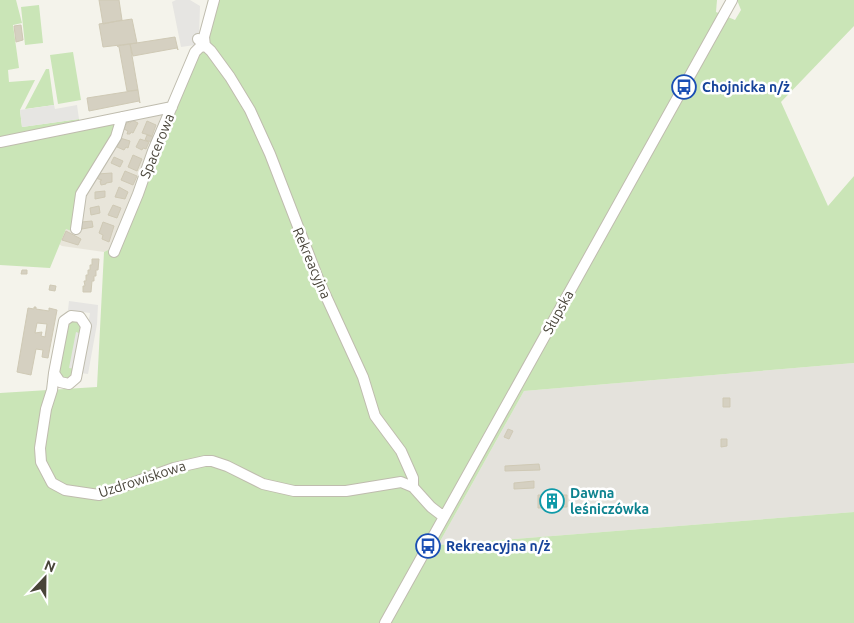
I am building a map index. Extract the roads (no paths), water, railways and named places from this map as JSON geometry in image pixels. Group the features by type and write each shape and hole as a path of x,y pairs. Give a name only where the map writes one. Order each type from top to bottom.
{"street":[{"path":"202,42 214,0"},
{"name":"Słupska","path":"385,623 730,1"},
{"name":"Spacerowa","path":"114,252 153,151 195,52 202,42"},
{"name":"Rekreacyjna","path":"202,42 230,77 250,110 270,154 319,282 363,377 376,416 401,451 412,478 413,487 426,502 444,517"},
{"path":"0,142 172,107"},
{"path":"76,229 81,194 116,137 122,117"},
{"name":"Uzdrowiskowa","path":"69,384 76,378 86,326 80,317 72,316 64,321 40,448 41,462 47,475 58,488 95,496 111,492 174,468 205,461 219,463 263,484 289,490 315,492 346,491 401,482 413,487"},
{"path":"54,374 60,382 69,384"},
{"path":"52,390 69,384"}],"place":[{"name":"Chojnicka n/ż","path":"684,87"},
{"name":"Dawna leśniczówka","path":"552,501"},
{"name":"Rekreacyjna n/ż","path":"428,546"}]}
